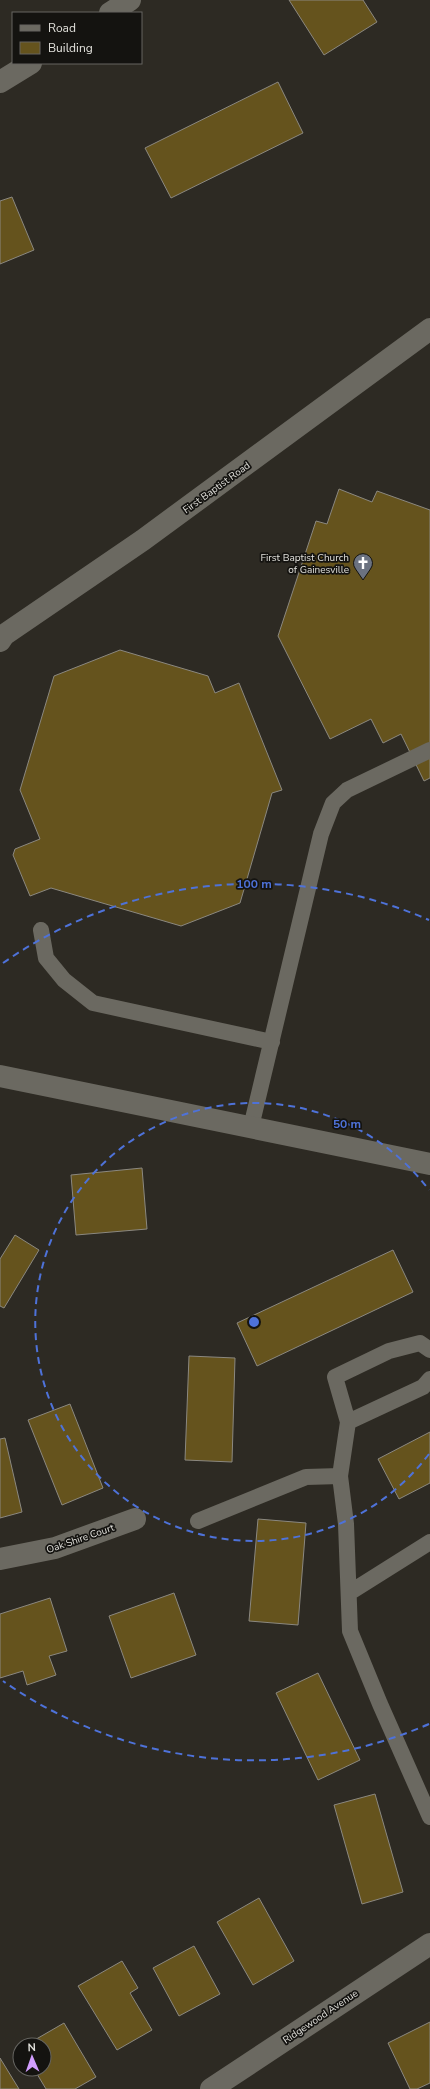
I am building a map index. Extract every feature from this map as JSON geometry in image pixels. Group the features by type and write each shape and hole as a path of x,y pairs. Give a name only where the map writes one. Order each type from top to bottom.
{"street":[{"path":"112,12 130,0"},
{"path":"0,82 29,64"},
{"name":"First Baptist Road","path":"0,641 4,635 143,540 430,329"},
{"path":"0,1076 430,1164"},
{"name":"Oak Shire Court","path":"0,1559 55,1548 135,1519"},
{"name":"Ridgewood Avenue","path":"211,2089 430,1944"}],"lane":[{"path":"252,1127 321,834 333,803 347,790 430,750"},
{"path":"41,930 46,958 64,980 93,1004 272,1042"},
{"path":"430,1350 420,1343 389,1351 335,1377 348,1422 340,1476 346,1524 350,1631 380,1704 430,1817"},
{"path":"348,1422 423,1386 430,1379"},
{"path":"198,1521 306,1477 340,1476"},
{"path":"349,1594 430,1542"}],"building":[{"path":"289,0 363,0 377,22 324,55"},
{"path":"278,82 303,133 171,198 145,148"},
{"path":"12,197 34,250 0,264 0,201"},
{"name":"First Baptist Church of Gainesville","path":"339,489 372,502 377,491 430,510 430,778 424,781 401,734 383,743 371,719 330,739 278,636 316,521 327,524"},
{"path":"120,650 208,676 215,693 239,683 282,790 272,793 240,903 181,926 51,888 30,896 13,855 15,849 40,839 20,790 54,676"},
{"path":"142,1168 147,1229 76,1235 71,1175"},
{"path":"15,1235 39,1250 4,1308 0,1306 0,1259"},
{"path":"393,1250 413,1292 257,1366 237,1323"},
{"path":"189,1356 235,1358 232,1462 185,1460"},
{"path":"70,1404 103,1488 62,1505 28,1420"},
{"path":"430,1432 430,1483 399,1499 378,1459"},
{"path":"5,1438 22,1512 0,1518 0,1439"},
{"path":"258,1519 306,1523 298,1625 249,1621"},
{"path":"174,1593 196,1655 131,1678 109,1616"},
{"path":"50,1598 67,1651 49,1656 56,1675 27,1685 23,1671 0,1678 0,1614"},
{"path":"318,1673 360,1760 318,1780 276,1693"},
{"path":"375,1794 403,1892 362,1904 334,1805"},
{"path":"259,1898 294,1961 253,1985 217,1922"},
{"path":"194,1946 220,1994 179,2016 153,1968"},
{"path":"122,1961 138,1988 130,1993 152,2030 117,2050 78,1986"},
{"path":"430,2022 430,2083 417,2089 410,2089 388,2043"},
{"path":"64,2023 96,2077 75,2089 46,2089 39,2077 52,2077 52,2037 40,2037"},
{"path":"0,2058 19,2089 0,2089"}],"place":[{"name":"First Baptist Church of Gainesville","path":"363,580"}]}
